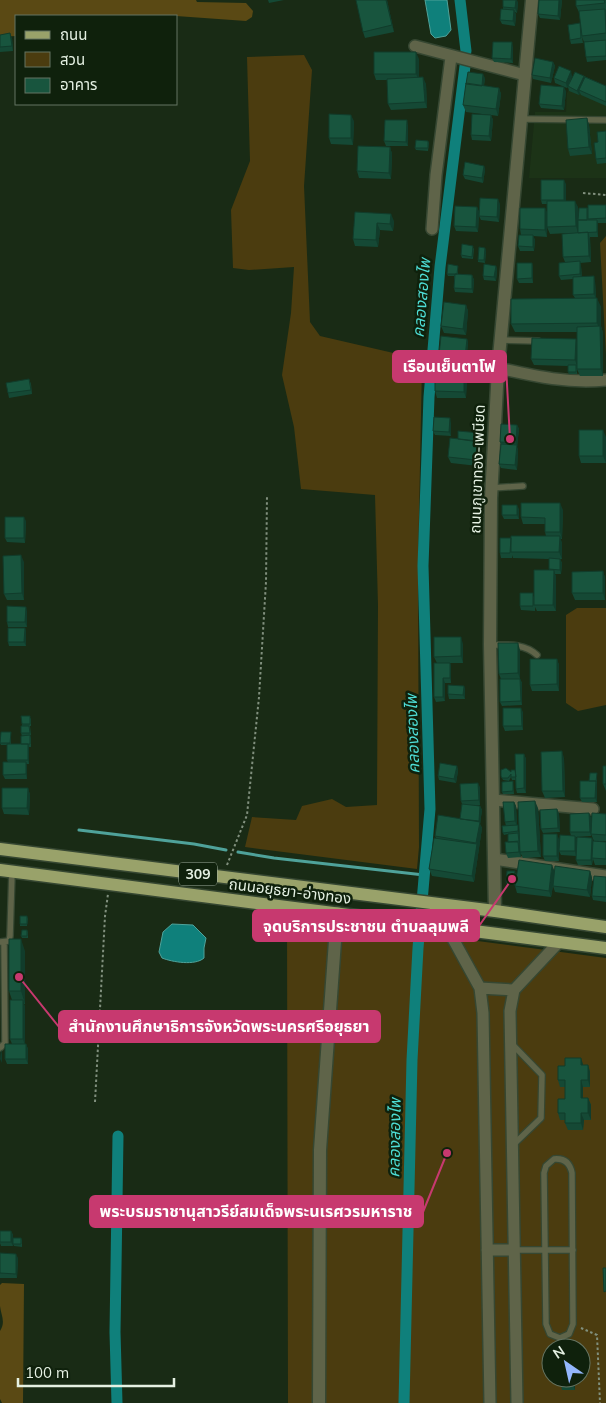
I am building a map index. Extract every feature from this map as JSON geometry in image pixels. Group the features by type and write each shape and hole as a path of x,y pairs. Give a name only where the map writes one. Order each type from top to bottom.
{"main road":[{"name":"ถนนอยุธยา-อ่างทอง","path":"0,849 495,911 606,927"},
{"path":"64,878 66,858"},
{"name":"ถนนอยุธยา-อ่างทอง","path":"6,871 606,948"}],"street":[{"name":"ถนนภูเขาทอง-เพนียด","path":"495,911 490,645 491,488 498,368 532,0"},
{"path":"415,46 525,75"},
{"path":"432,228 436,175 451,57"},
{"path":"498,368 541,378 587,382 606,380"},
{"path":"492,800 593,809"},
{"path":"494,859 606,876"},
{"path":"319,1403 320,1150 337,913"},
{"path":"447,928 480,988 484,1012 490,1403"},
{"path":"517,1403 510,1011 514,990 559,942"},
{"path":"480,988 514,990"},
{"path":"487,1250 514,1250"}],"lane":[{"path":"521,119 606,120"},
{"path":"501,340 547,341"},
{"path":"491,488 524,486"},
{"path":"490,645 518,645 530,648 537,655"},
{"path":"0,1048 5,1043 2,942 9,940 10,936 6,871"},
{"path":"510,1042 542,1075 541,1118 512,1146"},
{"path":"565,1160 571,1169 573,1324 569,1334 560,1338 550,1334 547,1328 545,1250 544,1169 551,1161 565,1160"},
{"path":"514,1250 572,1250"}],"path":[{"path":"584,193 606,195"},
{"path":"224,877 229,857 247,816 261,668 266,582 267,495"},
{"path":"95,1102 105,916 110,884"},
{"path":"573,1324 597,1335 600,1403"}],"shaded area":[{"path":"0,0 196,0 197,2 246,3 253,11 252,17 246,21 178,15 15,15 15,36 0,37"},
{"path":"576,75 606,88 606,178 529,178 535,112 566,112 567,93"},
{"path":"2,1283 24,1284 23,1403 2,1403 0,1399 0,1331 3,1322 0,1306 0,1285"}],"green space":[{"path":"304,55 312,70 304,186 310,322 320,336 415,358 422,365 418,566 419,847 417,869 245,847 252,817 296,820 302,806 332,799 346,807 377,805 378,605 375,495 301,489 294,427 282,375 291,313 294,267 249,270 233,268 231,210 250,161 247,57"},
{"path":"606,236 606,355 600,243"},
{"path":"577,608 606,608 606,705 578,711 566,703 566,615"},
{"path":"287,916 606,958 606,1403 288,1403"}],"water":[{"path":"425,0 447,0 451,30 446,36 435,38 431,34"},
{"path":"172,924 193,925 206,938 204,958 189,963 162,958 159,952 163,932"}],"building":[{"path":"356,0 386,0 392,25 363,32"},
{"path":"503,0 516,0 515,8 503,7"},
{"path":"539,0 559,0 558,16 538,14"},
{"path":"576,0 604,0 605,3 576,6"},
{"path":"501,9 514,10 513,21 500,20"},
{"path":"605,9 606,33 582,36 579,11"},
{"path":"580,23 581,38 570,40 568,25"},
{"path":"10,33 12,46 0,47 0,35"},
{"path":"606,40 606,56 586,57 584,42"},
{"path":"493,42 512,42 511,59 492,58"},
{"path":"374,52 416,52 416,74 374,74"},
{"path":"535,58 553,62 550,78 532,75"},
{"path":"559,66 571,71 566,83 554,78"},
{"path":"468,72 483,74 482,86 466,84"},
{"path":"575,72 584,76 577,91 568,86"},
{"path":"423,77 425,102 388,104 387,79"},
{"path":"585,77 606,86 606,102 579,90"},
{"path":"466,83 499,88 496,109 463,105"},
{"path":"541,85 564,87 562,106 539,104"},
{"path":"329,114 351,115 351,138 329,138"},
{"path":"472,114 491,115 489,136 471,135"},
{"path":"587,118 589,147 568,149 566,120"},
{"path":"385,120 407,120 406,142 384,141"},
{"path":"606,131 606,158 596,159 594,143 598,142 597,132"},
{"path":"416,140 428,141 428,148 415,148"},
{"path":"358,146 390,147 389,173 357,171"},
{"path":"465,162 484,166 482,178 463,175"},
{"path":"541,180 564,180 564,200 541,200"},
{"path":"480,198 498,199 497,217 479,216"},
{"path":"547,201 575,201 576,226 547,227"},
{"path":"588,205 606,205 606,218 588,219"},
{"path":"455,206 477,207 476,227 454,226"},
{"path":"520,208 545,208 545,230 520,229"},
{"path":"579,208 587,208 587,220 578,220"},
{"path":"355,212 391,214 390,224 377,223 376,240 353,239"},
{"path":"578,220 597,220 597,232 578,233"},
{"path":"588,232 589,256 563,257 562,234"},
{"path":"519,235 533,235 533,247 518,246"},
{"path":"462,244 473,246 472,257 461,255"},
{"path":"479,247 485,248 484,260 478,260"},
{"path":"580,261 580,274 559,276 559,263"},
{"path":"517,263 532,263 532,278 517,279"},
{"path":"448,264 458,266 457,274 447,274"},
{"path":"484,264 496,266 494,277 483,276"},
{"path":"455,274 472,275 472,289 454,288"},
{"path":"594,276 594,294 573,295 573,277"},
{"path":"597,298 597,323 511,324 511,299"},
{"path":"444,302 466,305 463,329 441,326"},
{"path":"600,326 601,369 577,369 577,327"},
{"path":"441,336 467,339 465,357 439,355"},
{"path":"532,338 576,339 575,360 531,359"},
{"path":"568,365 576,365 576,372 568,372"},
{"path":"435,369 464,370 464,392 435,391"},
{"path":"29,379 31,390 8,393 6,383"},
{"path":"434,417 450,418 449,432 433,431"},
{"path":"501,424 517,425 516,443 500,442"},
{"path":"579,430 603,430 603,456 579,456"},
{"path":"458,431 480,433 479,442 458,439"},
{"path":"450,438 478,441 476,460 448,457"},
{"path":"501,444 517,445 515,465 499,464"},
{"path":"521,503 560,503 560,532 545,532 545,518 521,517"},
{"path":"502,505 517,505 517,515 502,515"},
{"path":"5,517 24,517 24,538 5,538"},
{"path":"511,536 560,536 559,552 511,552"},
{"path":"500,538 511,538 510,553 500,553"},
{"path":"21,555 22,593 4,594 3,556"},
{"path":"549,558 560,559 560,570 549,569"},
{"path":"534,570 554,570 553,605 534,605"},
{"path":"603,571 603,593 572,593 572,572"},
{"path":"520,593 533,593 533,606 520,606"},
{"path":"7,606 26,607 25,622 7,622"},
{"path":"8,628 25,628 24,642 8,642"},
{"path":"434,637 461,637 461,656 434,657"},
{"path":"498,643 518,643 518,673 499,674"},
{"path":"530,659 557,659 557,684 530,685"},
{"path":"434,663 450,663 450,678 443,678 443,697 434,697"},
{"path":"500,679 520,679 521,701 500,702"},
{"path":"448,685 464,686 463,695 448,694"},
{"path":"503,708 521,708 522,726 503,726"},
{"path":"21,716 30,716 30,724 22,724"},
{"path":"21,726 29,726 30,733 21,733"},
{"path":"1,732 11,732 10,743 0,743"},
{"path":"30,735 30,744 21,744 21,736"},
{"path":"7,744 28,744 28,760 7,760"},
{"path":"562,751 563,791 542,791 541,752"},
{"path":"515,754 524,754 524,788 516,789"},
{"path":"3,762 26,762 26,774 3,775"},
{"path":"440,763 457,766 454,779 438,776"},
{"path":"603,766 606,766 606,784 603,784"},
{"path":"506,768 511,772 511,770 515,770 516,777 511,777 511,774 508,778 502,778 501,770"},
{"path":"590,773 597,773 596,782 589,781"},
{"path":"513,781 513,791 502,792 502,782"},
{"path":"580,781 596,781 595,798 580,798"},
{"path":"478,783 479,800 461,801 460,784"},
{"path":"2,788 28,788 27,808 2,808"},
{"path":"535,801 538,851 520,852 518,802"},
{"path":"503,802 514,802 515,821 505,822"},
{"path":"462,804 480,806 479,821 460,819"},
{"path":"557,809 558,828 541,829 540,810"},
{"path":"589,813 590,832 570,832 570,814"},
{"path":"592,813 606,814 606,835 591,834"},
{"path":"438,815 480,822 476,843 435,836"},
{"path":"518,825 518,831 503,833 502,826"},
{"path":"518,833 519,841 508,842 508,834"},
{"path":"543,834 557,834 557,856 543,856"},
{"path":"560,835 575,836 575,851 559,851"},
{"path":"577,837 592,838 591,860 576,860"},
{"path":"434,838 477,844 472,876 429,869"},
{"path":"593,841 606,842 606,859 592,858"},
{"path":"505,842 518,842 519,852 506,853"},
{"path":"519,860 552,865 549,891 515,886"},
{"path":"555,866 590,871 587,890 553,886"},
{"path":"507,871 515,871 514,882 506,882"},
{"path":"594,876 606,877 606,897 592,896"},
{"path":"20,916 27,916 27,924 20,924"},
{"path":"22,930 27,930 27,936 21,936"},
{"path":"9,939 21,939 21,991 9,991"},
{"path":"10,1000 23,1000 23,1039 10,1039"},
{"path":"5,1044 26,1044 26,1059 5,1059"},
{"path":"565,1058 581,1058 581,1065 588,1065 588,1080 581,1080 581,1098 588,1098 588,1113 581,1113 581,1123 565,1123 565,1113 558,1113 558,1099 565,1099 565,1080 558,1080 558,1066 565,1066"},
{"path":"0,1231 11,1231 11,1242 0,1242"},
{"path":"13,1238 21,1238 21,1244 13,1244"},
{"path":"0,1253 16,1254 16,1274 0,1273"},
{"path":"603,1268 606,1268 606,1291 604,1292"}],"waterway":[{"name":"คลองสองไพ","path":"460,0 466,51"},
{"name":"คลองสองไพ","path":"404,1403 412,1060 418,948 430,809 423,566 429,397 440,267 465,66"},
{"path":"79,830 194,844 226,850"},
{"path":"238,852 274,858 424,875"},
{"path":"117,1403 115,1332 118,1136"}],"place":[{"name":"เรือนเย็นตาโฟ","path":"510,439"},
{"name":"จุดบริการประชาชน ตำบลลุมพลี","path":"512,879"},
{"name":"สำนักงานศึกษาธิการจังหวัดพระนครศรีอยุธยา","path":"19,977"},
{"name":"พระบรมราชานุสาวรีย์สมเด็จพระนเรศวรมหาราช","path":"447,1153"}]}
